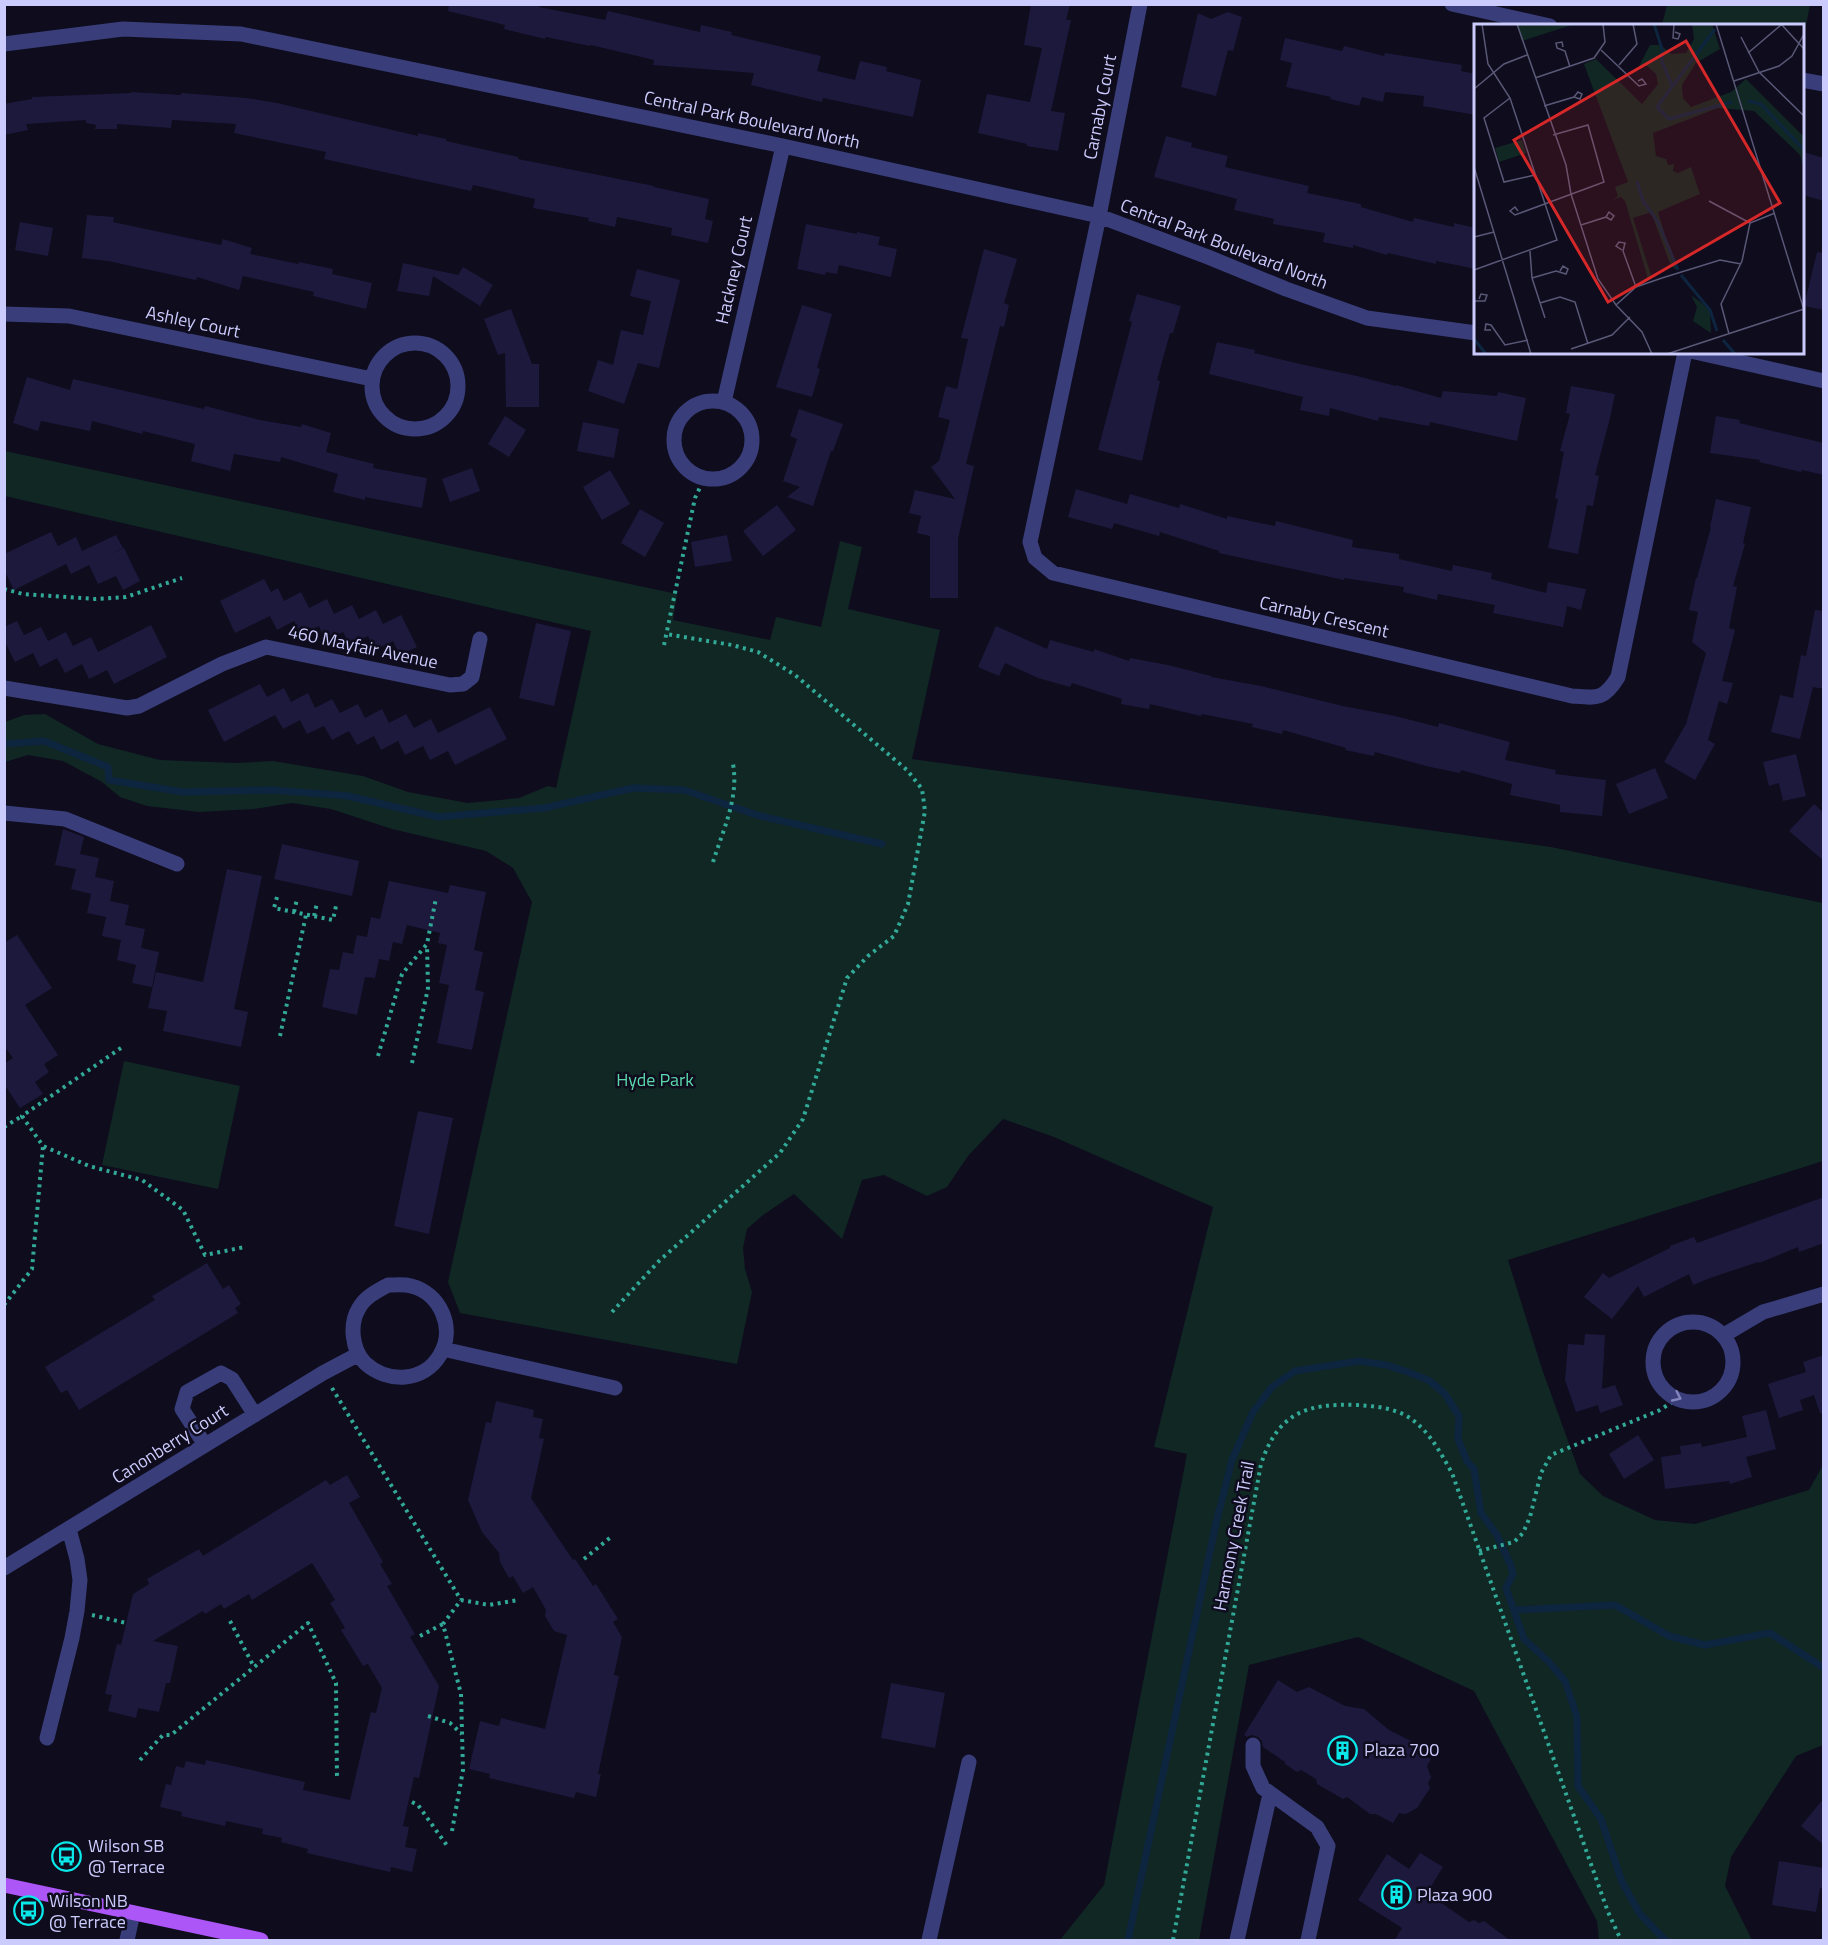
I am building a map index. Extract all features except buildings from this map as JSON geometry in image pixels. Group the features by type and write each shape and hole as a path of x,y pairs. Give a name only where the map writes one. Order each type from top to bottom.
{"main road":[{"path":"4,1885 261,1941"}],"street":[{"name":"Carnaby Court","path":"1099,216 1140,4"},
{"path":"1452,4 1541,24"},
{"name":"Central Park Boulevard North","path":"4,44 123,29 241,34 783,146 1099,216 1367,318 1474,333"},
{"path":"1804,80 1824,84"},
{"name":"Hackney Court","path":"724,402 783,146"},
{"name":"Carnaby Crescent","path":"1099,216 1030,542 1035,558 1053,573 1572,696 1595,698 1609,692 1618,677 1685,354"},
{"name":"Ashley Court","path":"4,314 69,316 372,379"},
{"path":"410,343 429,345 443,353 453,365 458,389 454,404 446,416 433,425 414,429 399,426 385,416 376,404 372,379 377,365 396,348 410,343"},
{"path":"1704,354 1824,381"},
{"path":"724,402 739,410 750,424 753,438 751,452 739,471 727,478 704,479 687,470 682,464 675,452 675,432 680,419 687,410 699,403 724,402"},
{"name":"460 Mayfair Avenue","path":"4,688 127,708 139,706 222,664 266,647 450,685 463,684 472,676 480,639"},
{"path":"4,813 65,819 177,864"},
{"path":"388,1285 408,1285 427,1292 438,1304 445,1318 446,1343 440,1356 429,1368 414,1376 398,1378 382,1374 357,1355 354,1324 359,1308 370,1296 388,1285"},
{"path":"1724,1335 1763,1312 1824,1294"},
{"path":"1698,1322 1712,1326 1724,1335 1730,1345 1733,1359 1731,1374 1725,1386 1714,1396 1701,1402 1677,1399 1665,1391 1653,1366 1654,1352 1664,1334 1675,1326 1698,1322"},
{"path":"443,1349 615,1388"},
{"name":"Canonberry Court","path":"4,1568 323,1373 357,1355"},
{"path":"205,1445 182,1409 187,1392 221,1373 232,1379 255,1415"},
{"path":"47,1738 77,1611 80,1581 69,1529"},
{"path":"1253,1746 1253,1766 1263,1788 1317,1827 1328,1846 1308,1941"},
{"path":"929,1941 969,1762"},
{"path":"1237,1941 1270,1794"},
{"path":"127,1941 133,1913"}],"path":[{"path":"664,645 695,498 704,479"},
{"path":"4,589 23,594 95,599 126,597 182,578"},
{"path":"612,1312 659,1261 780,1153 803,1119 847,978 868,956 894,936 908,904 925,811 922,789 907,770 795,675 758,652 666,633"},
{"path":"713,862 733,799 736,780 734,764"},
{"path":"277,897 274,908 333,920 336,906"},
{"path":"412,1063 428,988 427,944 436,898"},
{"path":"294,912 297,899"},
{"path":"314,916 317,903"},
{"path":"280,1036 306,915"},
{"path":"378,1056 402,974 427,944"},
{"path":"4,1127 121,1048"},
{"path":"22,1116 43,1146 88,1166 142,1180 183,1210 205,1254 245,1247"},
{"path":"4,1305 32,1269 43,1146"},
{"path":"323,1373 461,1600 489,1605 518,1600"},
{"path":"1479,1551 1514,1542 1523,1533 1530,1517 1541,1473 1551,1455 1660,1410 1677,1399"},
{"name":"Harmony Creek Trail","path":"1173,1941 1261,1464 1268,1444 1277,1429 1289,1418 1304,1410 1319,1406 1370,1406 1391,1410 1408,1417 1423,1429 1436,1445 1452,1473 1608,1912 1621,1941"},
{"path":"584,1559 611,1537"},
{"path":"420,1636 443,1624 461,1600"},
{"path":"77,1611 126,1623"},
{"path":"230,1621 254,1667"},
{"path":"140,1760 163,1735 171,1735 308,1623 336,1683 337,1780"},
{"path":"443,1624 461,1694 463,1770 452,1831"},
{"path":"428,1716 450,1723 462,1734"},
{"path":"412,1802 418,1805 448,1847"}],"green space":[{"path":"1667,4 1810,5 1804,36 1804,24 1662,24"},
{"name":"Hyde Park","path":"5,451 677,594 673,620 770,640 776,617 821,627 840,541 862,547 848,609 940,630 912,759 1551,847 1823,903 1823,1161 1508,1260 1542,1369 1580,1474 1603,1496 1655,1520 1695,1524 1809,1490 1823,1465 1823,1745 1796,1756 1731,1857 1725,1886 1752,1940 1599,1940 1597,1921 1474,1691 1358,1637 1249,1665 1199,1940 1060,1940 1104,1885 1187,1454 1154,1447 1213,1207 1054,1137 1003,1119 968,1156 947,1187 927,1196 884,1175 862,1180 842,1239 794,1194 747,1229 743,1248 745,1269 752,1292 737,1364 460,1313 448,1282 532,902 513,868 486,851 392,829 331,809 292,803 254,809 199,812 147,806 120,797 102,782 63,761 28,755 5,762 5,722 24,715 45,714 98,744 160,760 235,763 273,761 363,776 408,792 468,803 519,798 548,786 556,788 591,631 5,496"},
{"path":"124,1061 240,1086 218,1189 102,1165"}],"waterway":[{"path":"4,744 44,741 108,767 109,780 183,792 272,790 348,796 438,817 544,808 633,788 684,790 760,816 882,844"},
{"path":"1128,1940 1216,1523 1232,1460 1253,1412 1272,1387 1295,1371 1359,1361 1386,1365 1430,1381 1445,1394 1459,1416 1458,1439 1467,1461 1474,1469 1481,1513 1497,1535 1511,1566 1513,1574 1506,1588 1524,1639 1549,1662 1565,1681 1577,1717 1578,1786 1601,1819 1622,1882 1640,1914 1665,1940"},
{"path":"1514,1610 1615,1605 1669,1636 1705,1645 1770,1633 1824,1668"}],"place":[{"name":"Plaza 700","path":"1343,1750"},
{"name":"Wilson SB @ Terrace","path":"67,1856"},
{"name":"Plaza 900","path":"1396,1895"},
{"name":"Wilson NB @ Terrace","path":"28,1911"}]}
